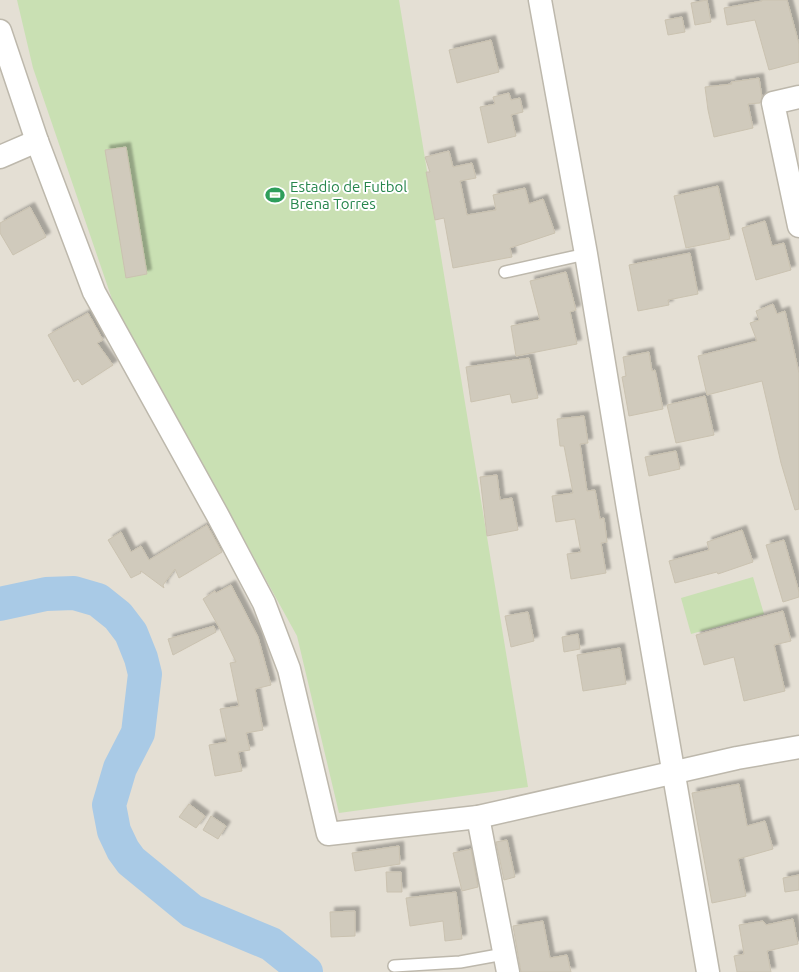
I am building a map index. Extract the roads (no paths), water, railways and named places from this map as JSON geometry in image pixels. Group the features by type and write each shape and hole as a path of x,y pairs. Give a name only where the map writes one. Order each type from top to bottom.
{"street":[{"path":"540,0 586,254 708,972"},
{"path":"0,31 37,141 94,292 264,603 289,670 328,834 478,817 737,758 799,747"},
{"path":"799,97 773,103 799,224"},
{"path":"0,157 37,141"},
{"path":"478,817 506,963"}],"lane":[{"path":"506,272 586,254"},
{"path":"394,966 460,962 506,963"}],"waterway":[{"path":"0,604 46,594 74,593 98,600 118,616 131,633 145,674 138,733 120,768 109,805 114,831 123,850 131,861 192,911 271,944 306,972"}],"place":[{"name":"Estadio de Futbol Brena Torres","path":"275,195"}]}
